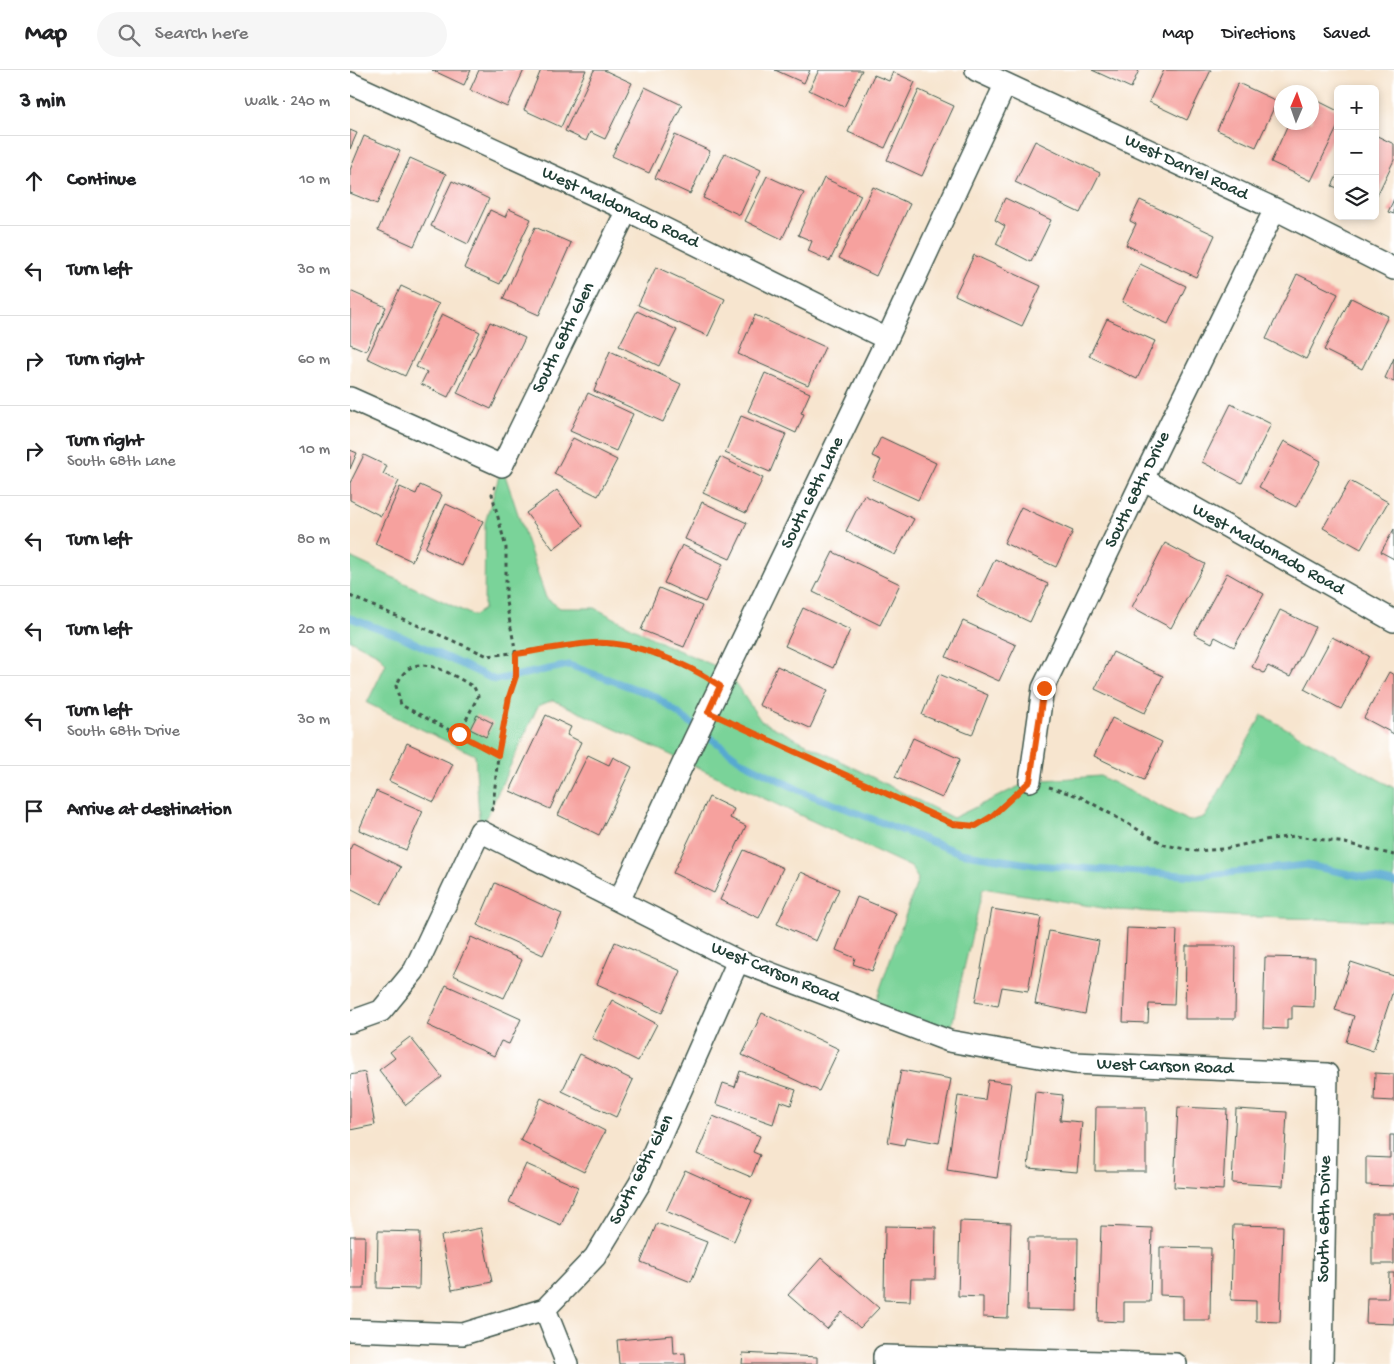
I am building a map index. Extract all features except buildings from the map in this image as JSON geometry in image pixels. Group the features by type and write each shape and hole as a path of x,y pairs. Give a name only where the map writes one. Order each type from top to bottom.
{"street":[{"name":"West Darrel Road","path":"976,70 1275,209 1394,269"},
{"name":"West Maldonado Road","path":"350,83 626,210 888,339"},
{"name":"South 68th Lane","path":"619,901 694,740 888,339 1005,85"},
{"name":"South 68th Drive","path":"1030,781 1044,688 1143,479 1275,209"},
{"name":"South 68th Glen","path":"502,466 626,210"},
{"path":"350,398 502,466"},
{"name":"West Maldonado Road","path":"1143,479 1394,621"},
{"path":"350,1022 382,1011 414,971 480,831"},
{"name":"West Carson Road","path":"480,831 738,961 949,1041 1074,1063 1327,1074"},
{"name":"South 68th Glen","path":"545,1309 595,1257 640,1182 738,961"},
{"name":"South 68th Drive","path":"1322,1364 1327,1074"},
{"path":"350,1330 463,1334 545,1309 568,1364"},
{"path":"884,1360 1176,1364"}],"path":[{"path":"480,831 493,807 498,755 509,697 516,676 516,654 506,602 506,548 492,494 502,466"},
{"path":"350,596 488,656 593,643 635,646 702,673 720,686"},
{"path":"459,734 478,696 474,687 436,667 422,664 405,671 396,686 401,705 498,755"},
{"path":"707,715 953,824 976,826 992,816 1030,781 1081,796 1165,845 1196,851 1223,849 1270,839 1296,836 1345,843 1394,856"}],"green space":[{"path":"502,466 546,598 560,608 595,608 666,645 727,671 761,721 953,818 1030,781 1100,776 1189,821 1205,817 1262,715 1394,788 1394,921 1251,917 1115,910 983,888 949,1041 872,1012 918,879 911,867 553,700 538,706 480,831 475,755 367,703 386,664 379,655 350,640 350,557 474,616 484,609 485,523"}],"waterway":[{"path":"350,618 400,636 495,680 569,665 655,696 741,761 803,792 960,853 1035,865 1197,876 1306,865 1394,883"}],"route":[{"path":"459,734 498,755 509,697 516,676 516,654 593,643 635,646 702,673 720,686 708,712 953,824 976,826 992,816 1030,781 1044,688"}]}
